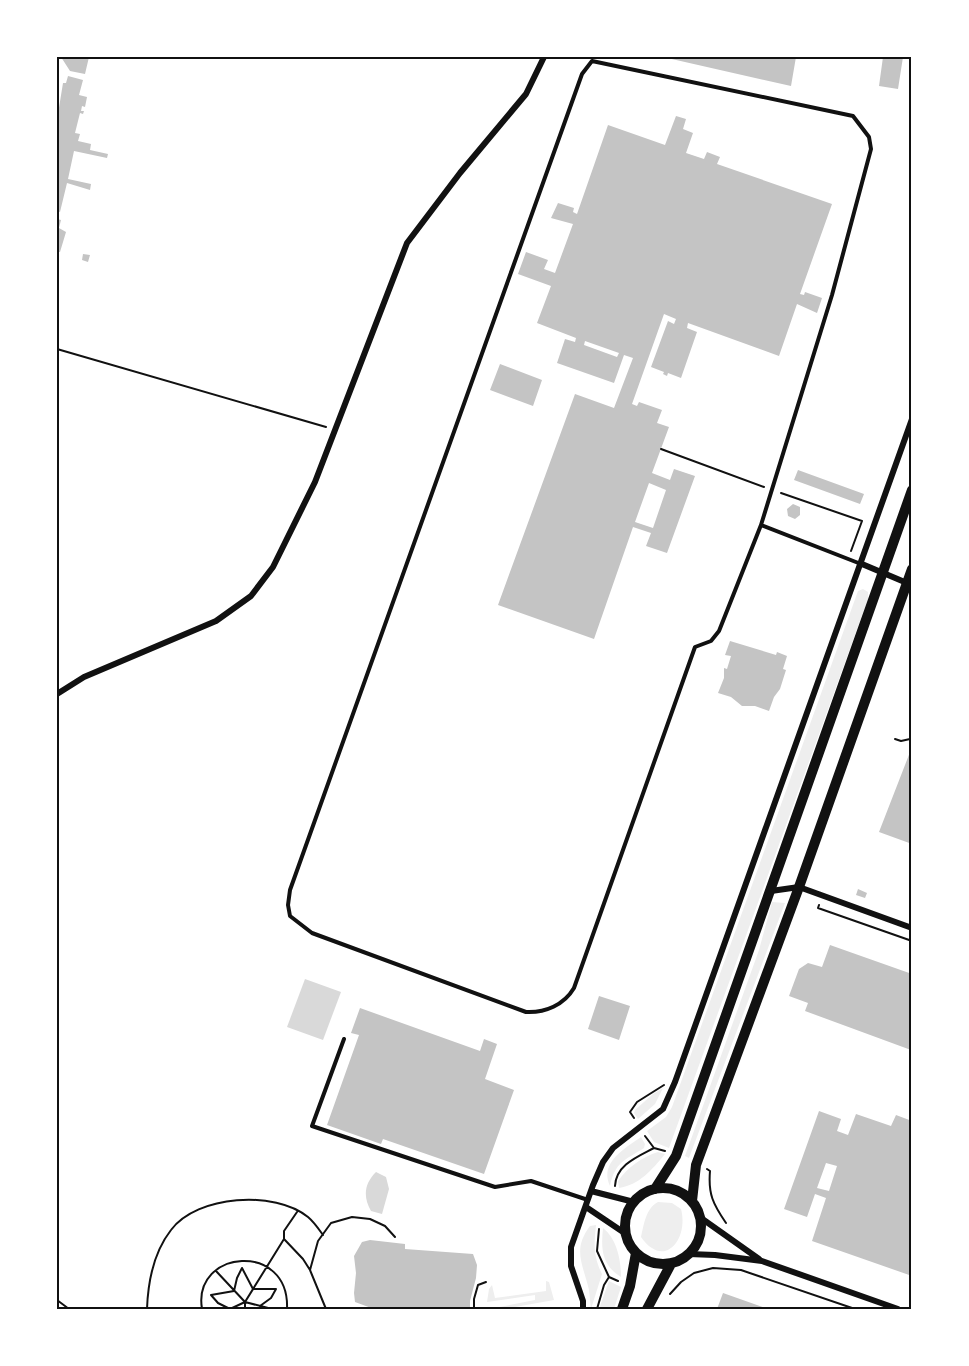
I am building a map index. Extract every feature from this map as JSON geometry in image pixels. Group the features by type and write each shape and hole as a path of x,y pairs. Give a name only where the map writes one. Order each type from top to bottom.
{"main road":[{"path":"656,1189 676,1156 912,490"},
{"path":"692,1201 696,1165 799,887 912,569"},
{"path":"669,1188 692,1201 700,1218 700,1238 689,1254 671,1264 659,1264 646,1261 629,1245 625,1223 628,1212 634,1202 644,1194 656,1189 669,1188"},
{"path":"622,1309 630,1286 636,1253"},
{"path":"647,1309 671,1264"}],"street":[{"path":"57,694 84,676 216,621 251,596 273,567 315,482 407,243 460,173 526,94 544,57"},
{"path":"583,1309 583,1301 571,1266 571,1246 591,1191 603,1162 613,1148 663,1109 675,1082 912,419"},
{"path":"862,564 907,583"},
{"path":"771,891 799,887 912,928"},
{"path":"591,1191 634,1202"},
{"path":"587,1204 626,1234"},
{"path":"700,1218 762,1261"},
{"path":"689,1254 762,1261 897,1309"}],"lane":[{"path":"592,61 854,116 869,137 871,149 832,295 761,525 719,631 711,640 695,647 574,988 568,997 539,1013 526,1012 312,933 290,916 289,897 294,879 582,74 592,61"},
{"path":"761,525 862,564"},
{"path":"344,1039 312,1126 495,1187 531,1181 587,1204"}],"path":[{"path":"57,349 334,429"},
{"path":"895,739 901,741 910,739 912,734"},
{"path":"817,893 814,902 819,903 818,908 912,941"},
{"path":"615,1189 615,1177 623,1166 654,1148 668,1152"},
{"path":"705,1168 710,1171 711,1196 717,1210 727,1223 725,1228"},
{"path":"147,1309 152,1267 158,1250 171,1229 182,1218 201,1208 230,1201 264,1200 288,1206 308,1216 322,1235"},
{"path":"245,1309 245,1302 284,1239 284,1232 298,1211"},
{"path":"310,1270 318,1241 331,1223 352,1217 370,1219 384,1226 395,1237"},
{"path":"599,1226 597,1251 609,1277 621,1282"},
{"path":"284,1239 310,1270 326,1309"},
{"path":"202,1309 203,1288 210,1276 234,1261 249,1260 275,1272 283,1284 287,1309"},
{"path":"234,1291 242,1268 253,1289"},
{"path":"667,1299 681,1282 694,1273 712,1268 741,1270 855,1309"},
{"path":"216,1271 245,1302 272,1309"},
{"path":"597,1309 604,1285 609,1277"},
{"path":"474,1309 478,1285 486,1282"},
{"path":"253,1289 276,1289 261,1308"},
{"path":"234,1291 211,1296 218,1303 230,1309 245,1302"},
{"path":"57,1300 69,1309"}],"shaded area":[{"path":"863,589 868,592 868,599 669,1148 654,1142 647,1131 666,1117 672,1107 858,591"},
{"path":"772,902 785,903 689,1158 685,1156 759,950"},
{"path":"305,979 341,992 323,1040 287,1027"},
{"path":"663,1088 655,1104 638,1119 634,1113 635,1110"},
{"path":"641,1137 645,1144 644,1148 618,1167 610,1186 607,1178 610,1164 615,1157"},
{"path":"658,1152 665,1154 650,1171 633,1184 619,1188 618,1181 631,1167"},
{"path":"376,1172 386,1177 389,1189 382,1214 371,1211 366,1196 369,1181"},
{"path":"658,1202 672,1203 681,1209 683,1220 678,1240 666,1251 658,1251 650,1247 641,1237 648,1212"},
{"path":"596,1225 595,1250 602,1274 591,1309 580,1250 581,1242 590,1226"},
{"path":"603,1228 612,1238 617,1250 621,1277 609,1267 604,1256"},
{"path":"546,1281 549,1282 554,1300 504,1309 489,1309 535,1300 535,1295 487,1302 492,1285 495,1298 546,1291"},
{"path":"609,1281 621,1287 614,1309 599,1309"}],"building":[{"path":"61,57 89,57 85,74 70,71"},
{"path":"663,57 796,57 791,86"},
{"path":"883,57 903,57 898,89 879,86"},
{"path":"68,76 83,80 79,95 87,97 85,107 82,106 81,111 84,111 83,114 80,113 75,133 80,134 78,141 91,144 90,150 108,154 107,158 74,151 68,179 91,184 90,190 67,183 60,212 57,211 57,120 63,83 66,83"},
{"path":"676,116 686,119 683,129 693,133 686,153 704,159 707,152 720,157 717,164 832,204 800,294 804,295 805,292 822,298 817,313 797,304 779,356 688,323 687,328 697,332 681,378 668,373 667,376 663,374 664,372 651,367 668,321 674,324 676,319 664,314 632,404 637,406 639,402 662,410 657,423 669,427 652,473 670,480 674,469 695,476 667,553 646,546 651,533 633,527 594,639 498,605 575,394 614,408 633,358 624,355 614,383 557,363 565,339 575,342 576,338 537,323 551,286 518,274 526,252 548,260 544,269 555,273 573,224 551,218 558,203 574,208 573,212 577,214 608,125 665,145","holes":["585,341 619,353 617,357 584,345","649,483 666,490 653,528 635,522"]},
{"path":"57,219 61,220 59,228 66,232 60,252 57,252"},
{"path":"83,254 90,255 88,262 82,260"},
{"path":"500,364 542,380 533,406 490,390"},
{"path":"798,470 864,494 860,504 794,480"},
{"path":"793,504 800,507 800,515 795,519 788,516 787,509"},
{"path":"730,641 776,655 777,652 787,656 783,669 786,670 780,689 769,711 755,706 742,706 731,697 718,693 724,678 724,668 727,669 731,656 725,655"},
{"path":"912,747 912,844 879,832"},
{"path":"858,889 867,893 865,898 856,895"},
{"path":"830,945 912,974 911,1050 805,1011 808,1003 789,996 799,969 808,963 822,967"},
{"path":"599,996 630,1006 619,1040 588,1029"},
{"path":"360,1008 480,1051 484,1039 497,1044 485,1079 514,1090 484,1174 383,1139 381,1144 327,1125 359,1035 351,1033"},
{"path":"819,1111 841,1119 837,1131 848,1135 856,1114 891,1126 896,1115 912,1121 912,1276 812,1241 826,1198 815,1194 807,1217 784,1209","holes":["826,1163 837,1166 829,1191 817,1188"]},
{"path":"370,1240 405,1244 405,1249 473,1254 477,1265 470,1309 374,1309 355,1302 354,1256 362,1242"},
{"path":"723,1293 768,1309 717,1309"}]}
